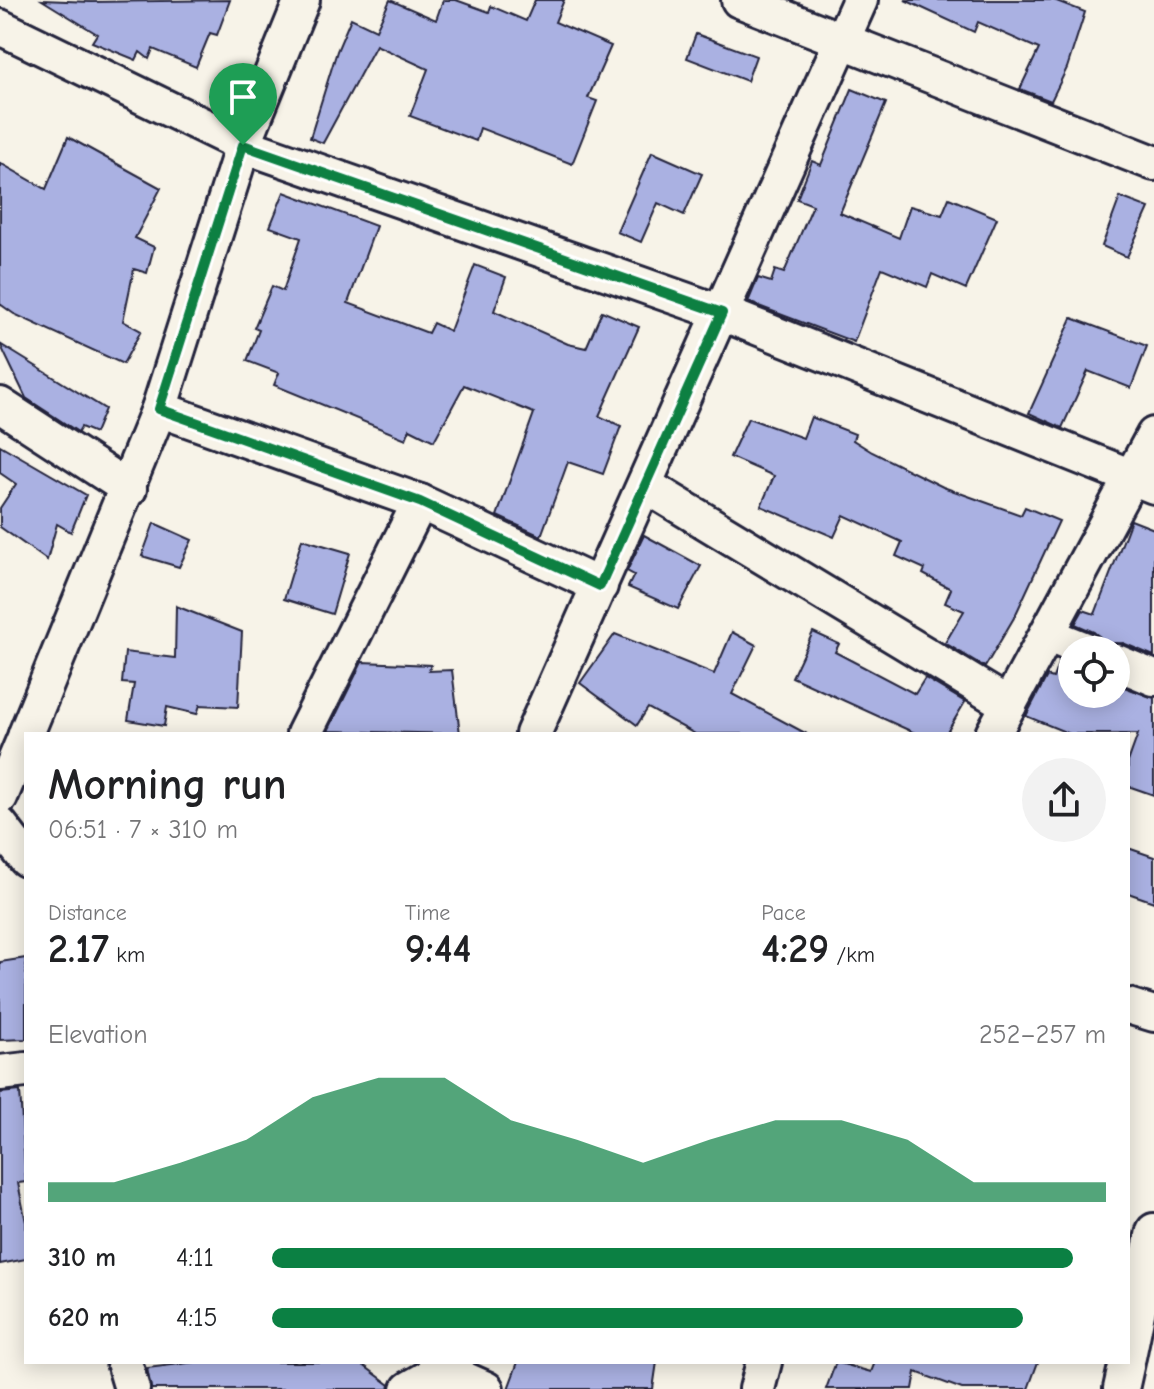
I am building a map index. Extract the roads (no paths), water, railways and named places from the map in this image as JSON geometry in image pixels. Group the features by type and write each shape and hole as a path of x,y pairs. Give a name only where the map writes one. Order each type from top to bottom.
{"street":[{"path":"27,732 129,489 159,409 243,145 302,0"},
{"path":"739,0 1154,163"},
{"path":"534,732 860,0"},
{"path":"0,27 243,145 722,313 1144,482"},
{"path":"0,405 129,489"},
{"path":"159,409 420,502 600,586"},
{"path":"645,485 1001,720 1048,635 1144,482 1154,435"},
{"path":"305,732 420,502"},
{"path":"1048,635 1058,639"},
{"path":"1130,668 1154,678"},
{"path":"0,797 24,739"},
{"path":"1130,1007 1154,1014"},
{"path":"0,1073 24,1070"},
{"path":"1130,1347 1147,1233"},
{"path":"125,1364 132,1389"},
{"path":"757,1389 763,1364"},
{"path":"1121,1389 1127,1364"},
{"path":"409,1389 445,1365 486,1389"}]}
